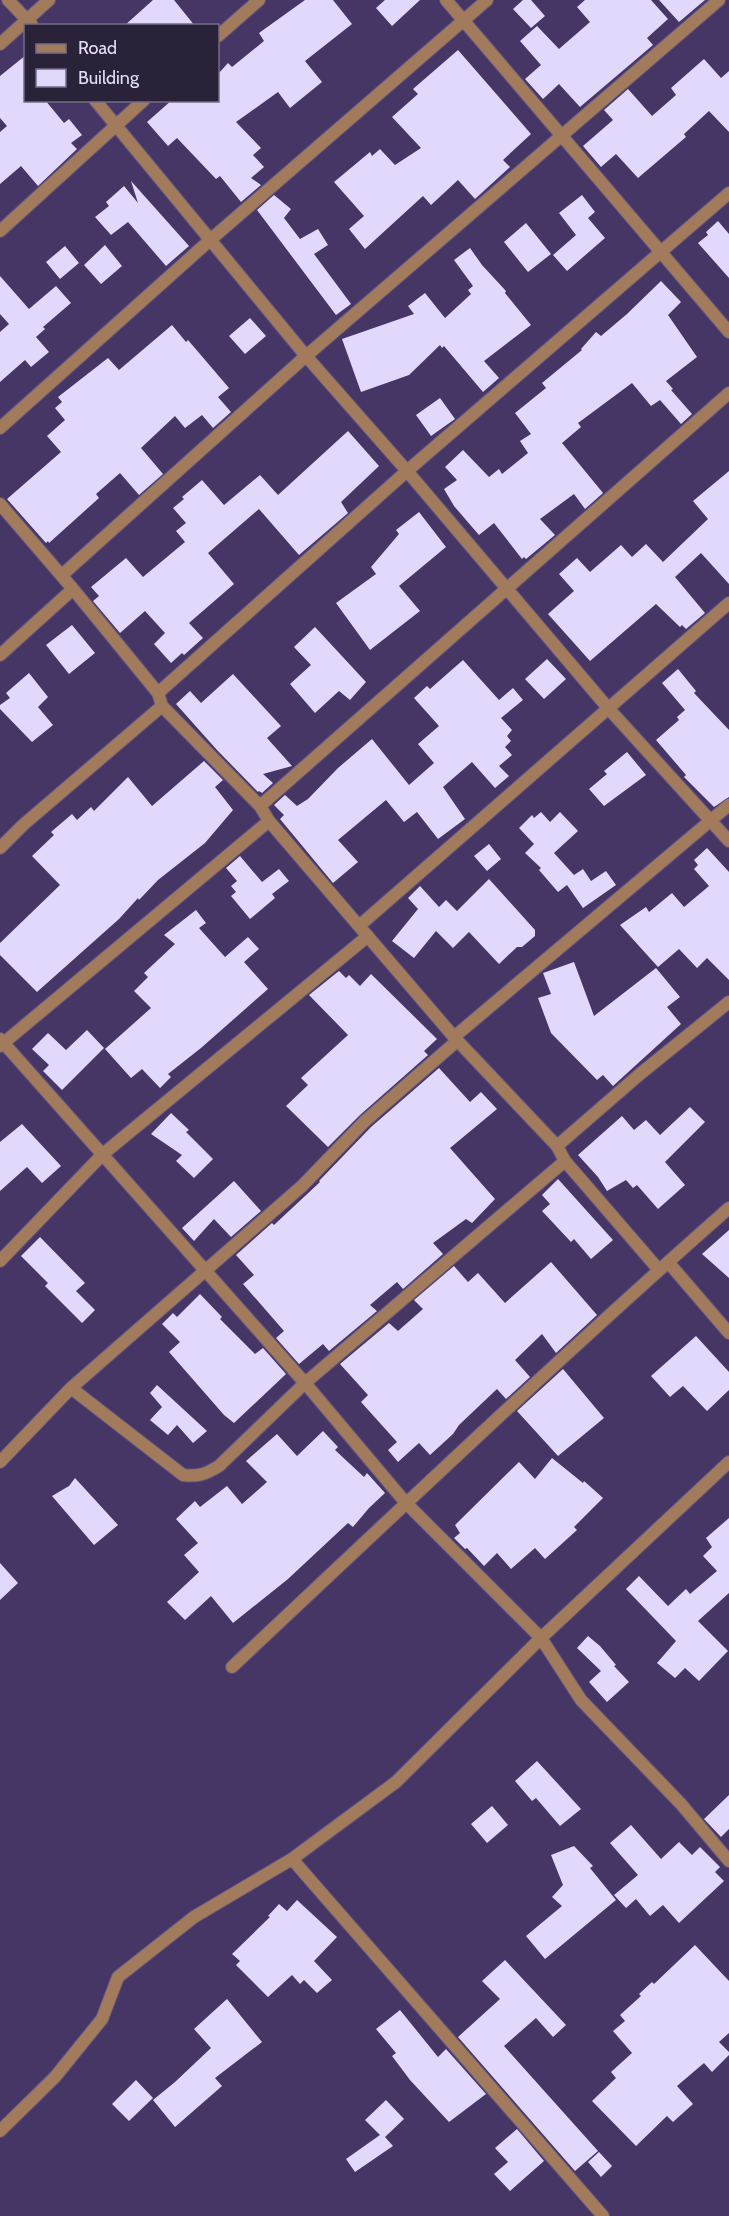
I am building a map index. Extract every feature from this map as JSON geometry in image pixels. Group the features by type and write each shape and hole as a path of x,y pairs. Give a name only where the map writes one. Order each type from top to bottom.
{"street":[{"path":"8,0 30,23 49,0"},
{"path":"219,35 259,0"},
{"path":"446,0 729,332"},
{"path":"0,428 209,241 488,0"},
{"path":"62,576 306,356 719,0"},
{"path":"0,44 24,27"},
{"path":"97,102 306,356 608,708 729,841"},
{"path":"0,231 142,102"},
{"path":"158,693 407,471 729,193"},
{"path":"260,806 729,393"},
{"path":"0,504 74,589 158,693 162,706 260,806 269,821 455,1039 557,1146 565,1161 729,1333"},
{"path":"0,655 74,589"},
{"path":"359,926 729,603"},
{"path":"0,848 23,825 162,706"},
{"path":"0,1462 71,1388 302,1186 365,1121 455,1039 729,805"},
{"path":"269,821 1,1043 103,1154 305,1383 406,1503 540,1638 581,1700 681,1804 729,1861"},
{"path":"0,1261 103,1154 368,936"},
{"path":"557,1146 640,1074 729,1002"},
{"path":"71,1388 183,1475 196,1477 208,1473 219,1466 305,1383 565,1161"},
{"path":"232,1667 406,1503 729,1208"},
{"path":"0,2131 55,2077 102,2019 118,1977 194,1917 292,1859 396,1782 540,1638 729,1462"},
{"path":"292,1859 603,2216"}],"building":[{"path":"153,0 174,0 193,24 126,24"},
{"path":"305,0 333,0 352,24 305,61 322,82 290,108 278,92 236,122 261,148 253,155 264,167 251,178 261,185 241,202 220,176 216,179 177,138 168,146 147,122 170,102 219,102 219,73 228,63 232,67 264,41 259,33"},
{"path":"385,0 420,0 392,26 376,8"},
{"path":"523,0 531,0 545,16 531,28 513,9"},
{"path":"585,0 651,0 668,19 647,38 653,45 580,107 559,84 543,99 525,79 541,65 520,41 537,26 559,49 590,22 577,7"},
{"path":"659,0 705,0 679,22"},
{"path":"458,50 531,134 503,160 510,167 475,199 458,180 431,205 423,196 365,249 349,229 364,216 334,182 370,152 372,156 380,149 395,165 421,148 392,117 418,94 413,89"},
{"path":"24,57 24,102 47,102 64,123 69,119 82,135 71,143 77,149 38,186 21,166 0,184 0,132 7,126 0,118 0,76"},
{"path":"704,59 721,78 729,71 729,132 709,111 684,134 686,137 638,178 616,154 601,167 583,146 613,120 604,110 628,89 652,116 676,95 671,88"},
{"path":"131,181 189,246 166,266 128,222 111,235 95,217 109,206 106,202 124,186 138,203"},
{"path":"274,195 291,209 284,218 300,239 318,229 328,245 314,254 351,304 336,315 257,210"},
{"path":"582,195 595,212 588,218 605,238 567,271 553,255 576,235 559,213"},
{"path":"718,221 729,234 729,278 698,243 708,235 706,232"},
{"path":"526,223 551,254 528,272 504,242"},
{"path":"105,245 122,266 101,284 84,265"},
{"path":"65,246 79,263 60,279 46,262"},
{"path":"470,248 531,325 484,361 499,378 483,392 444,346 442,348 440,345 409,375 361,392 342,339 414,314 408,306 425,293 445,318 471,294 468,290 473,286 454,260"},
{"path":"0,276 29,309 56,286 71,303 43,327 45,329 36,337 49,352 31,367 25,360 0,382 0,332 9,324 0,314"},
{"path":"661,281 681,302 668,315 697,357 666,381 692,414 681,424 660,400 651,406 632,383 578,423 581,427 562,443 603,493 585,509 574,494 540,519 555,535 526,559 524,557 522,559 494,523 479,535 454,506 444,489 457,480 445,467 463,450 489,477 499,469 502,474 528,453 520,441 531,434 515,413 546,388 542,383 582,350 596,332 601,336"},
{"path":"250,318 266,336 245,354 229,336"},
{"path":"172,325 186,342 188,340 229,388 218,397 231,412 213,428 202,415 185,428 175,416 141,448 163,474 139,495 120,473 96,494 99,498 49,543 48,541 46,543 7,499 61,452 47,436 65,420 55,408 62,402 58,397 108,358 119,370"},
{"path":"440,398 455,419 431,436 416,415"},
{"path":"348,431 379,466 341,502 348,513 299,555 259,509 208,553 234,584 189,623 203,638 184,655 182,653 171,663 154,644 165,633 145,611 120,633 93,601 99,596 91,587 126,558 143,577 185,542 176,531 186,523 173,508 202,480 224,505 260,475 278,495"},
{"path":"729,471 729,584 701,553 675,577 705,613 686,629 682,625 680,627 656,604 590,661 548,614 574,591 559,574 577,558 590,572 621,545 632,557 646,544 663,562 708,519 693,501"},
{"path":"419,512 446,547 399,586 420,611 370,650 336,603 376,574 371,567 399,534 396,530"},
{"path":"72,625 95,653 69,674 46,645"},
{"path":"315,627 366,682 350,700 339,691 315,713 290,684 311,665 294,647"},
{"path":"547,659 566,679 544,699 525,679"},
{"path":"463,660 499,700 513,688 523,700 501,718 512,730 507,736 511,741 505,747 512,755 499,766 509,776 495,788 472,762 443,787 465,819 438,839 417,812 404,822 386,800 338,840 358,862 333,883 280,819 284,815 274,805 285,795 297,806 308,799 338,768 372,739 409,785 434,763 418,744 439,726 414,698 427,686 430,689"},
{"path":"678,669 696,691 694,693 729,730 729,797 714,807 684,777 686,775 656,740 679,720 677,717 685,710 662,683"},
{"path":"29,673 48,697 38,707 53,725 32,742 0,709 0,705 10,698 6,693"},
{"path":"233,674 281,726 267,738 292,766 263,774 273,783 262,793 258,792 217,750 176,704 190,691 201,703"},
{"path":"627,752 646,775 604,806 589,789 607,774 604,771"},
{"path":"204,761 223,780 215,787 233,810 205,843 158,880 119,919 37,992 0,955 0,943 60,885 32,856 54,835 51,832 72,814 77,820 91,807 94,811 128,777 152,806"},
{"path":"541,812 550,822 560,812 578,831 554,853 574,875 583,869 591,881 606,871 616,885 583,908 567,885 558,892 539,870 541,868 525,853 534,844 519,828 532,815 534,818"},
{"path":"489,844 501,859 487,871 474,856"},
{"path":"707,848 729,872 729,980 707,958 697,968 679,949 658,967 620,925 646,907 649,912 672,893 684,907 709,886 694,869 698,865 694,860"},
{"path":"240,856 262,882 279,869 289,881 272,894 275,898 250,919 231,896 236,892 231,886 237,881 226,868"},
{"path":"489,879 535,930 535,936 522,947 517,947 499,964 469,932 453,948 436,931 414,958 392,941 418,909 408,898 420,886 439,907 446,900 457,911"},
{"path":"196,910 206,923 199,928 225,957 248,937 259,949 244,962 268,989 168,1074 171,1077 160,1088 142,1069 131,1078 105,1049 151,1008 134,991 148,977 144,973 175,944 164,935"},
{"path":"574,962 594,1016 656,968 680,997 667,1007 681,1024 613,1086 603,1075 597,1080 551,1033 538,998 551,994 543,973"},
{"path":"339,971 346,978 349,975 360,986 371,974 437,1039 424,1051 428,1055 360,1115 328,1147 286,1106 308,1085 301,1078 348,1035 309,995"},
{"path":"87,1030 104,1048 62,1090 43,1071 49,1065 32,1049 48,1033 66,1050"},
{"path":"439,1068 470,1102 481,1092 497,1109 450,1148 495,1199 472,1223 466,1219 433,1243 443,1254 403,1289 397,1282 370,1305 377,1311 329,1351 323,1344 299,1364 276,1338 284,1331 243,1284 254,1275 236,1255 272,1223 274,1225 320,1182 371,1127"},
{"path":"690,1107 705,1122 665,1162 685,1185 658,1209 637,1185 633,1188 626,1180 607,1191 578,1155 622,1116 634,1130 646,1120 660,1135"},
{"path":"171,1113 189,1130 186,1132 213,1159 194,1178 176,1161 182,1155 151,1134"},
{"path":"22,1124 61,1166 42,1183 27,1167 0,1191 0,1142"},
{"path":"558,1179 613,1240 591,1259 574,1239 571,1242 542,1211 550,1204 542,1195"},
{"path":"234,1181 261,1211 231,1237 214,1219 194,1241 182,1228"},
{"path":"729,1230 729,1278 702,1254"},
{"path":"40,1237 85,1283 76,1291 95,1310 82,1323 45,1286 48,1283 21,1256"},
{"path":"551,1262 597,1315 556,1353 542,1334 515,1360 530,1377 506,1399 497,1389 430,1455 419,1443 398,1462 388,1450 397,1442 361,1402 368,1395 340,1364 389,1323 398,1331 423,1309 414,1300 454,1266 468,1282 478,1273 505,1303"},
{"path":"200,1294 222,1317 220,1319 255,1354 263,1348 286,1374 234,1423 224,1415 169,1352 180,1342 162,1324 173,1313 177,1317"},
{"path":"696,1336 729,1372 729,1390 707,1411 683,1386 670,1397 651,1376"},
{"path":"563,1369 604,1418 558,1456 517,1411"},
{"path":"157,1385 207,1431 193,1443 177,1425 168,1435 150,1420 162,1407 150,1393"},
{"path":"323,1431 338,1447 335,1450 364,1477 367,1473 385,1493 353,1527 348,1523 288,1579 233,1623 211,1596 185,1620 167,1602 199,1572 184,1555 198,1543 176,1519 195,1501 200,1507 227,1486 242,1504 267,1482 246,1461 277,1434 297,1456"},
{"path":"552,1458 603,1498 574,1527 577,1530 545,1559 535,1548 511,1569 497,1553 484,1566 454,1538 460,1533 455,1525 519,1462 535,1479"},
{"path":"75,1478 118,1525 94,1545 52,1496 69,1486"},
{"path":"729,1518 729,1593 698,1621 728,1651 699,1681 685,1668 675,1678 657,1663 676,1641 626,1589 639,1576 668,1606 686,1589 690,1594 717,1571 703,1556 712,1547 706,1538"},
{"path":"0,1563 18,1583 0,1600"},
{"path":"588,1636 600,1646 629,1682 607,1702 589,1682 601,1671 577,1648"},
{"path":"537,1761 581,1809 560,1826 536,1798 532,1801 515,1781"},
{"path":"729,1795 729,1829 721,1837 704,1819"},
{"path":"492,1806 508,1825 487,1843 471,1824"},
{"path":"631,1825 661,1859 679,1842 692,1855 700,1847 720,1867 715,1872 724,1881 679,1923 663,1905 650,1916 636,1899 626,1908 614,1895 638,1875 610,1843"},
{"path":"574,1846 593,1866 590,1868 616,1900 545,1959 526,1936 562,1906 552,1897 563,1885 551,1855"},
{"path":"297,1900 337,1937 314,1961 332,1980 317,1993 304,1980 300,1984 292,1975 268,1997 236,1965 240,1961 232,1954 270,1917 268,1916 279,1904 287,1911"},
{"path":"695,1945 729,1981 729,2033 719,2042 729,2052 729,2055 712,2072 704,2063 677,2086 693,2104 673,2122 667,2116 636,2146 592,2101 616,2078 611,2072 632,2053 613,2031 625,2021 620,2015 641,1996 639,1994 652,1982 654,1984"},
{"path":"505,1960 566,2025 553,2037 536,2018 504,2046 598,2151 575,2171 458,2037 500,1999 482,1981"},
{"path":"227,1999 262,2042 215,2078 222,2086 175,2127 153,2100 211,2048 194,2029"},
{"path":"400,2010 438,2057 446,2049 486,2094 449,2122 410,2080 392,2056 396,2053 376,2029"},
{"path":"136,2080 153,2098 129,2121 112,2104"},
{"path":"386,2100 404,2119 385,2137 393,2146 355,2172 346,2159 380,2135 365,2120"},
{"path":"517,2129 544,2161 510,2191 494,2174 508,2162 495,2148"},
{"path":"599,2152 612,2166 601,2177 588,2162"}]}
